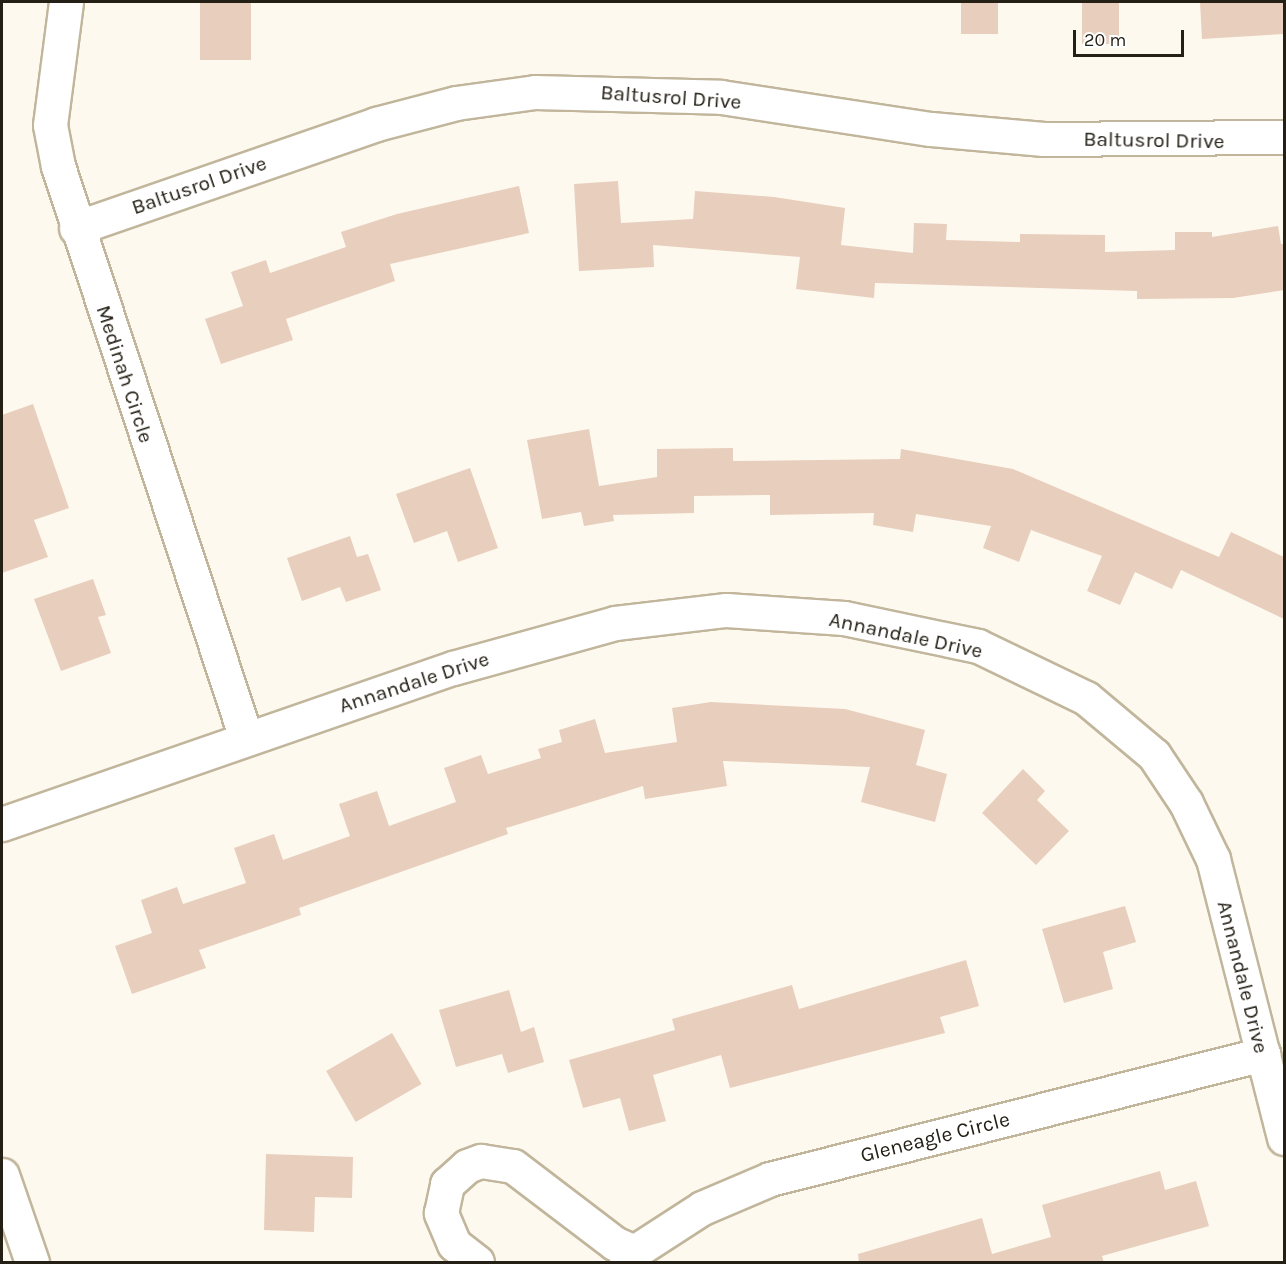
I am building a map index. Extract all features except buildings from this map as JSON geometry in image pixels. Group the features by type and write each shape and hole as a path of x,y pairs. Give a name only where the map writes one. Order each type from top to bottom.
{"street":[{"name":"Medinah Circle","path":"66,2 50,125 76,228 246,738"},
{"name":"Baltusrol Drive","path":"76,228 376,124 456,103 535,92 721,97 931,129 1044,139 1284,137"},
{"name":"Annandale Drive","path":"2,824 453,668 615,623 726,610 809,615 844,618 978,646 1086,698 1154,755 1186,803 1213,859 1284,1138"},
{"name":"Gleneagle Circle","path":"630,1257 702,1208 770,1179 1263,1054"},
{"path":"477,1263 454,1244 441,1214 447,1184 467,1166 481,1161 513,1166 630,1257"},
{"path":"2,1175 32,1263"}]}
